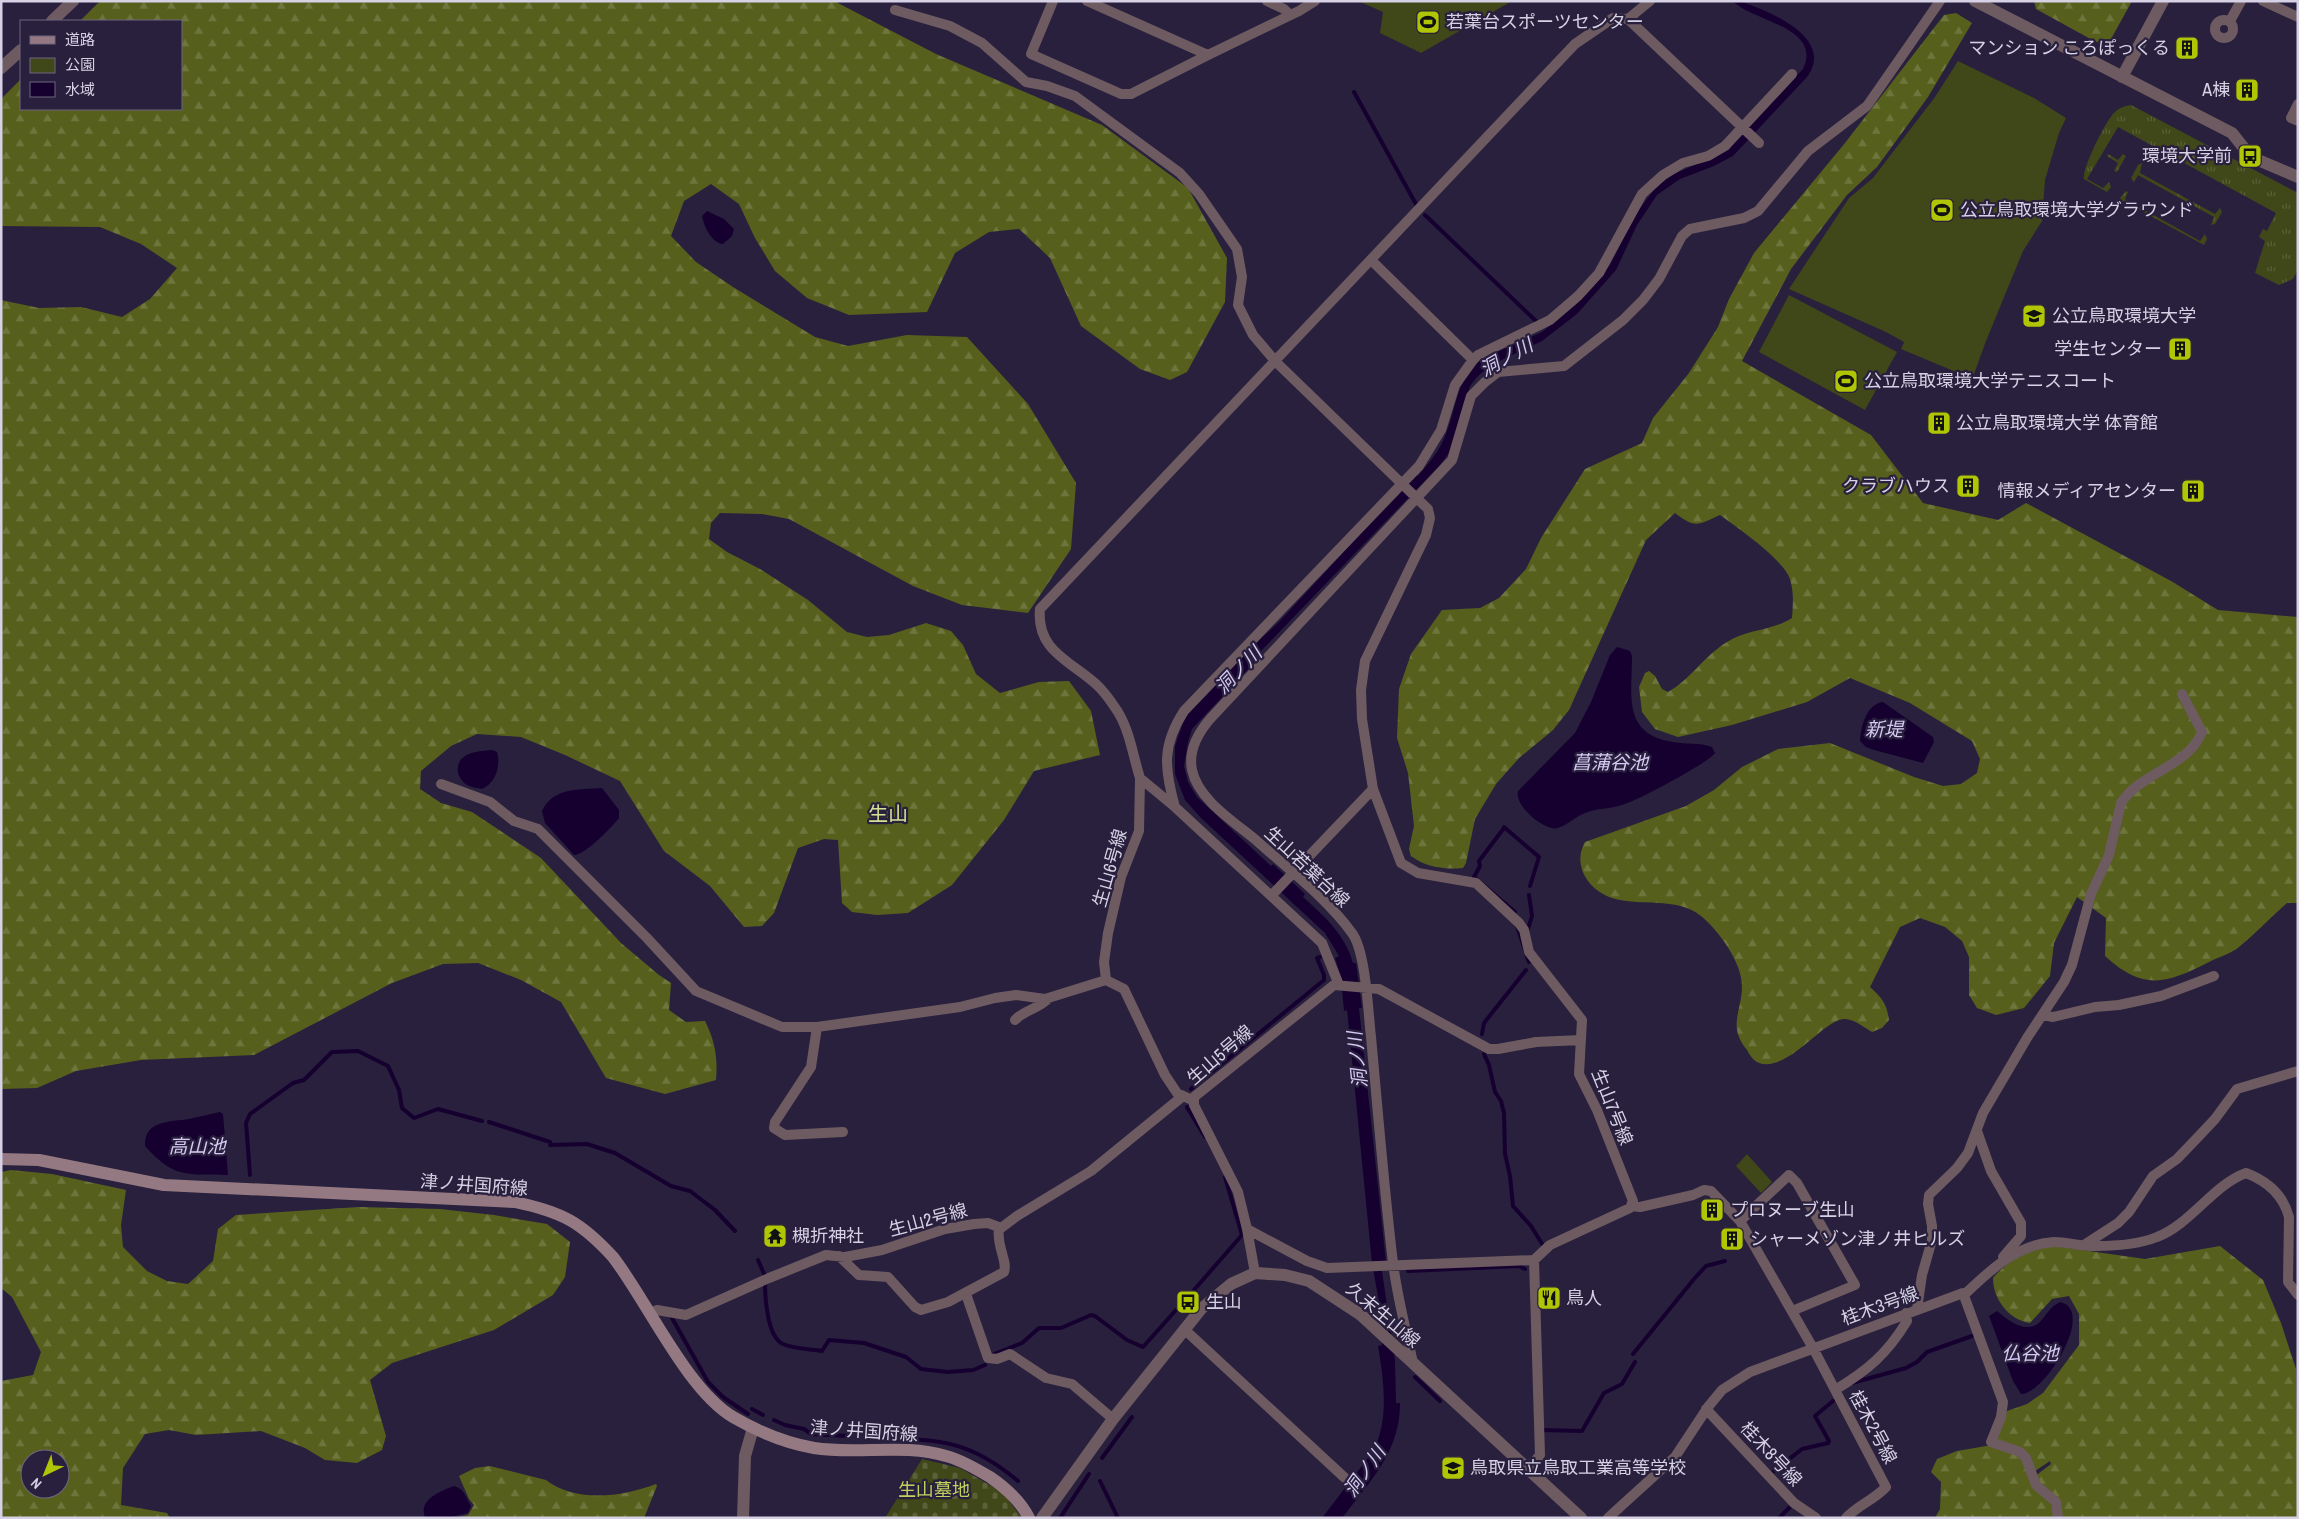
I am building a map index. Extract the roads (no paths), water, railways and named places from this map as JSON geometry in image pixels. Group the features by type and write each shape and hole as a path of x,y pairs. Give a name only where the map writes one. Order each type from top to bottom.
{"main road":[{"name":"津ノ井国府線","path":"1,1159 39,1160 164,1185 498,1201 541,1208 567,1217 600,1242 625,1272 696,1382 730,1416 753,1428 814,1448 914,1451 945,1455 975,1468 998,1482 1015,1497 1029,1518"}],"street":[{"path":"53,20 74,1"},
{"path":"1053,1 1031,54 1121,94 1131,94 1315,1"},
{"path":"1087,1 1208,55"},
{"path":"1267,1 1284,9 1290,15"},
{"path":"1628,19 1650,1"},
{"name":"生山若葉台線","path":"1413,1363 1393,1266 1366,986 1354,934 1293,873 1212,802 1201,789 1192,772 1191,758 1194,743 1199,731 1210,718 1452,460 1471,396 1485,382 1498,372 1564,366 1623,320 1644,300 1659,279 1682,236 1690,229 1744,218 1758,211 1808,151 1866,106 1940,1"},
{"path":"1975,1 2232,133 2251,157 2298,177"},
{"path":"2122,77 2163,1"},
{"path":"2230,21 2241,1"},
{"path":"2263,1 2298,17"},
{"name":"生山7号線","path":"895,10 950,26 982,43 1026,82 1047,86 1075,96 1180,173 1204,200 1237,249 1242,277 1238,305 1253,335 1276,362 1418,497 1428,509 1430,518 1426,535 1400,584 1384,625 1365,661 1361,690 1362,719 1374,789 1401,863 1418,873 1476,883 1519,923 1524,930 1529,952 1582,1020 1579,1074 1597,1110 1633,1201 1631,1206"},
{"path":"1276,362 1575,44 1614,18 1628,19 1759,143"},
{"path":"1,68 20,51"},
{"path":"1175,806 1169,784 1166,752 1173,728 1184,711 1234,657 1251,644 1419,466 1430,451 1441,430 1455,385 1473,360 1478,355 1550,320 1578,296 1599,272 1642,194 1663,175 1683,164 1708,156 1725,146 1792,74"},
{"path":"2298,104 2291,118 2298,121"},
{"path":"1372,260 1473,360"},
{"name":"生山6号線","path":"1106,980 1104,962 1108,933 1121,877 1139,832 1140,778 1131,742 1119,714 1098,686 1049,647 1039,621 1040,609 1276,362"},
{"path":"1917,1309 1922,1275 1932,1240 1928,1204 1929,1195 1957,1168 1968,1153 1995,1092 2064,982 2072,966 2091,894 2109,855 2121,803 2146,779 2173,764 2198,741 2202,732 2182,694"},
{"path":"1140,778 1175,806 1322,943 1339,985"},
{"path":"441,784 490,802 514,821 538,829 696,991 752,1013 766,1022 782,1027 817,1027 960,1007 1016,995 1038,999 1050,998 1106,980 1124,989 1165,1075 1177,1093 1194,1101"},
{"path":"1272,895 1374,789"},
{"path":"2043,1015 2053,1017 2096,1007 2119,1005 2161,996 2214,976"},
{"name":"生山5号線","path":"1255,1273 1248,1230 1238,1192 1194,1101 1194,1097 1318,995 1334,985 1379,988 1489,1049 1562,1040 1581,1040"},
{"path":"1014,1020 1020,1015 1044,1004 1050,998"},
{"path":"817,1027 811,1067 775,1122 774,1128 785,1135 843,1132"},
{"path":"2084,1245 2088,1240 2118,1223 2129,1212 2153,1176 2177,1159 2199,1136 2215,1119 2236,1088 2298,1071"},
{"path":"840,1256 859,1275 888,1277 915,1307 921,1310 966,1294 1004,1272 1006,1267 997,1239 999,1228 1091,1171 1183,1096"},
{"path":"1977,1131 1990,1171 2021,1223 2021,1236 2000,1263 1964,1295 2003,1402 2001,1417 1991,1442 2020,1452 2026,1458 2036,1485 2056,1502 2058,1518"},
{"path":"2000,1263 2040,1245 2054,1242 2095,1246 2156,1238 2176,1228 2231,1181 2246,1173 2261,1178 2271,1186 2287,1209 2289,1216 2288,1282 2298,1295"},
{"path":"1740,1221 1789,1175 1797,1183 1855,1285 1792,1311"},
{"name":"桂木2号線","path":"1631,1206 1649,1205 1694,1195 1704,1190 1711,1191 1740,1221 1813,1348 1886,1487 1877,1497 1852,1511 1846,1518"},
{"path":"1248,1230 1307,1261 1327,1268 1534,1260 1550,1245 1631,1206"},
{"name":"生山2号線","path":"650,1313 657,1310 686,1315 769,1278 826,1256 882,1250 945,1229 988,1223 999,1228"},
{"path":"1528,1469 1540,1455 1534,1260"},
{"name":"久末生山線","path":"1042,1518 1113,1419 1201,1309 1231,1284 1255,1273 1284,1275 1309,1281 1361,1314 1581,1518"},
{"name":"桂木3号線","path":"1608,1518 1671,1462 1706,1409 1722,1390 1744,1376 1906,1313 1963,1293 1964,1295"},
{"path":"966,1294 988,1358 997,1359 1010,1354 1046,1378 1072,1384 1113,1419"},
{"name":"桂木2号線","path":"1835,1390 1858,1376 1884,1354 1907,1321 1906,1313"},
{"path":"1184,1329 1345,1478"},
{"name":"桂木8号線","path":"1706,1409 1794,1503 1816,1518"},
{"path":"742,1518 745,1456 753,1428"}],"water":[{"name":"洞ノ川","path":"1733,1 1748,4 1784,20 1803,35 1810,44 1814,54 1813,65 1807,77 1733,156 1714,166 1680,179 1657,195 1637,225 1616,270 1577,314 1542,341 1491,365 1478,376 1470,386 1449,453 1439,466 1262,650 1251,666 1192,729 1188,742 1184,766 1188,782 1197,797 1271,866 1273,864 1305,894 1303,897 1339,934 1353,963 1356,963 1362,1008 1359,1008 1386,1262 1382,1271 1395,1360 1396,1403 1400,1403 1399,1420 1395,1436 1382,1465 1342,1518 1322,1518 1374,1450 1382,1425 1384,1399 1378,1346 1382,1345 1381,1313 1372,1263 1347,1010 1344,1011 1341,978 1335,958 1339,956 1325,933 1201,818 1185,800 1175,774 1175,746 1185,717 1247,651 1278,623 1416,474 1418,476 1428,464 1443,441 1461,386 1466,377 1484,356 1486,357 1542,332 1574,306 1610,265 1635,215 1656,187 1674,174 1725,152 1803,69 1806,55 1803,43 1794,34 1742,8"},
{"path":"707,211 724,219 734,229 732,236 723,244 712,238 705,225 702,216"},
{"name":"菖蒲谷池","path":"1617,647 1630,651 1632,656 1631,685 1633,711 1645,731 1657,738 1673,742 1712,747 1715,753 1686,773 1630,802 1585,813 1558,828 1546,826 1525,810 1518,797 1518,791 1575,733 1591,702 1610,655"},
{"name":"新堤","path":"1883,702 1933,737 1934,742 1923,763 1874,750 1866,747 1860,741 1865,717 1872,707"},
{"path":"492,750 497,752 498,768 491,783 482,789 472,787 463,782 458,770 461,759 471,753"},
{"path":"602,788 619,810 619,818 585,851 574,855 545,823 542,811 553,798 567,791"},
{"name":"高山池","path":"220,1112 223,1114 228,1175 182,1173 155,1157 145,1146 146,1137 153,1127 166,1122"},
{"name":"仏谷池","path":"2060,1302 2070,1308 2073,1320 2070,1335 2063,1351 2042,1381 2031,1391 2021,1394 2013,1381 1989,1316 1997,1311 2017,1325 2023,1327 2035,1326 2051,1308"},
{"path":"454,1486 461,1489 471,1506 468,1513 446,1518 425,1518 424,1511 428,1501 437,1493"}],"waterway":[{"path":"1354,92 1417,206"},
{"path":"1425,215 1537,322"},
{"path":"1504,827 1539,857 1530,886"},
{"path":"1504,828 1479,861 1480,866 1474,877 1515,912"},
{"path":"1528,929 1532,916 1529,895"},
{"path":"1517,926 1529,962"},
{"path":"1191,1089 1324,980 1324,975 1317,958 1320,957"},
{"path":"1482,1034 1484,1023 1526,970"},
{"path":"250,1175 246,1123 250,1114 293,1083 304,1080 332,1052 358,1051 388,1066 399,1090 402,1108 414,1118 438,1109 482,1121"},
{"path":"1484,1054 1489,1065 1495,1092 1501,1101 1504,1113 1505,1154 1510,1176 1513,1206 1531,1226 1544,1247"},
{"path":"1187,1107 1205,1137"},
{"path":"489,1122 550,1142"},
{"path":"550,1145 587,1144 615,1153 671,1186 690,1191 715,1210 735,1231"},
{"path":"1180,1306 1242,1235 1225,1177"},
{"path":"758,1260 765,1276"},
{"path":"1633,1354 1706,1266 1725,1261"},
{"path":"1408,1271 1519,1266 1525,1269"},
{"path":"765,1282 766,1306 770,1325 778,1340 787,1346 822,1351 829,1340 864,1343 906,1357 921,1369 948,1372 973,1370 985,1365"},
{"path":"994,1354 1022,1343 1039,1328 1061,1328 1091,1315 1127,1340 1143,1347 1176,1310"},
{"path":"672,1318 708,1382 723,1397 748,1414"},
{"path":"1852,1383 1906,1368 1917,1362 1927,1352 1972,1336"},
{"path":"1542,1430 1582,1431 1604,1393 1622,1384 1635,1362"},
{"path":"1415,1377 1440,1401"},
{"path":"1774,1471 1802,1449 1828,1443 1829,1441 1815,1416 1833,1401"},
{"path":"752,1409 763,1415"},
{"path":"1102,1458 1132,1417"},
{"path":"774,1420 785,1425 804,1429 811,1434 848,1436"},
{"path":"870,1438 913,1439 949,1444 982,1456 1018,1481"},
{"path":"1060,1518 1089,1474"},
{"path":"1100,1481 1118,1518"},
{"path":"1779,1518 1791,1506"}],"place":[{"name":"若葉台スポーツセンター","path":"1428,22"},
{"name":"マンション ころぽっくる","path":"2187,48"},
{"name":"A棟","path":"2247,90"},
{"name":"環境大学前","path":"2250,156"},
{"name":"公立鳥取環境大学グラウンド","path":"1942,210"},
{"name":"公立鳥取環境大学","path":"2034,316"},
{"name":"学生センター","path":"2180,349"},
{"name":"公立鳥取環境大学テニスコート","path":"1846,381"},
{"name":"公立鳥取環境大学 体育館","path":"1939,423"},
{"name":"クラブハウス","path":"1968,486"},
{"name":"情報メディアセンター","path":"2193,491"},
{"name":"プロヌーブ生山","path":"1712,1210"},
{"name":"槻折神社","path":"775,1236"},
{"name":"シャーメゾン津ノ井ヒルズ","path":"1732,1239"},
{"name":"鳥人","path":"1549,1298"},
{"name":"生山","path":"1188,1302"},
{"name":"鳥取県立鳥取工業高等学校","path":"1453,1468"}],"district":[{"name":"生山","path":"888,814"}],"park label":[{"name":"生山墓地","path":"934,1490"}]}
